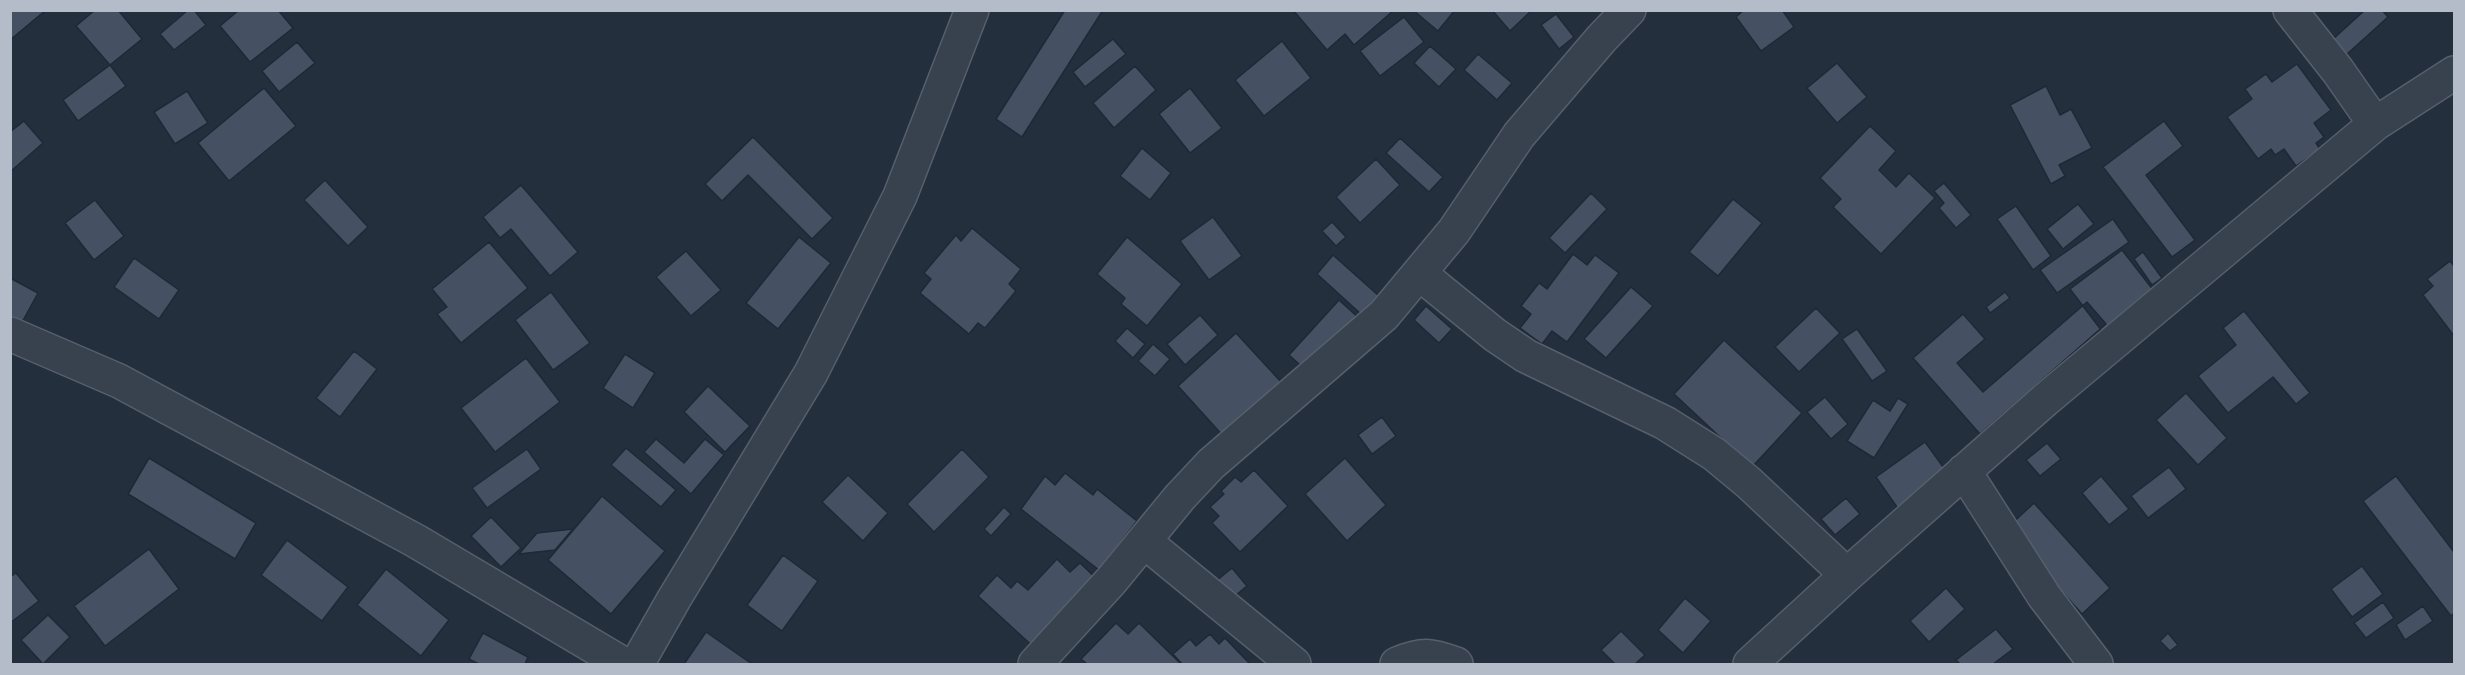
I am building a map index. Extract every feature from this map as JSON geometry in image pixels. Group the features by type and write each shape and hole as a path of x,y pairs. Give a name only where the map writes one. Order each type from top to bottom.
{"street":[{"path":"638,664 674,599 811,373 900,196 972,10"},
{"path":"1035,664 1111,582 1180,497 1212,464 1384,315 1454,231 1519,135 1629,10"},
{"path":"2290,10 2338,71 2374,124"},
{"path":"1750,664 2045,400 2374,124 2454,73"},
{"path":"1419,273 1495,335 1526,356 1665,423 1714,454 1749,483 1847,575"},
{"path":"10,334 130,386 416,541 623,664"},
{"path":"1964,471 2044,596 2096,664"},
{"path":"1144,541 1294,664"},
{"path":"1397,664 1410,659 1432,656 1456,664"}],"building":[{"path":"10,10 46,10 10,40"},
{"path":"95,10 118,10 142,39 110,65 76,26"},
{"path":"188,10 194,10 206,25 174,50 160,34"},
{"path":"239,10 278,10 293,28 250,62 220,26"},
{"path":"1065,10 1103,10 1022,137 996,119"},
{"path":"1293,10 1394,10 1354,45 1345,34 1327,50"},
{"path":"1413,10 1455,10 1438,31"},
{"path":"1492,10 1532,10 1510,31"},
{"path":"1744,10 1782,10 1794,27 1761,51 1736,17"},
{"path":"2365,10 2382,10 2388,17 2346,55 2332,40"},
{"path":"1556,14 1574,37 1559,49 1541,25"},
{"path":"1404,17 1424,42 1380,76 1360,51"},
{"path":"1113,39 1126,54 1085,87 1073,72"},
{"path":"1282,41 1311,78 1264,116 1235,80"},
{"path":"297,42 315,63 279,92 262,71"},
{"path":"1430,46 1456,69 1439,87 1414,63"},
{"path":"1478,54 1512,83 1497,100 1464,70"},
{"path":"1837,63 1867,97 1837,123 1807,88"},
{"path":"2297,64 2331,110 2314,123 2324,137 2316,143 2320,149 2296,166 2284,149 2275,155 2271,149 2258,159 2227,117 2252,99 2245,89 2266,74 2272,82"},
{"path":"110,65 126,86 78,121 63,100"},
{"path":"1135,66 1156,90 1114,128 1093,103"},
{"path":"2046,86 2060,115 2071,109 2092,148 2059,165 2065,176 2051,184 2010,105"},
{"path":"264,88 296,126 229,181 198,143"},
{"path":"1190,88 1222,128 1190,153 1159,114"},
{"path":"187,91 208,123 175,144 154,112"},
{"path":"24,121 43,143 10,172 10,132"},
{"path":"2164,121 2183,146 2146,175 2195,240 2172,257 2103,167"},
{"path":"1870,126 1896,151 1879,170 1896,187 1909,173 1935,198 1881,254 1833,207 1841,199 1820,178"},
{"path":"753,137 833,218 812,239 748,175 722,201 705,184"},
{"path":"1400,138 1443,177 1429,192 1386,153"},
{"path":"1142,148 1171,173 1150,200 1120,176"},
{"path":"1376,159 1400,185 1360,223 1336,197"},
{"path":"325,180 368,227 348,246 304,200"},
{"path":"1944,183 1971,215 1956,228 1939,208 1944,203 1934,191"},
{"path":"521,185 578,252 550,276 511,229 500,238 483,217"},
{"path":"1591,193 1607,209 1565,253 1549,238"},
{"path":"1733,199 1762,223 1718,276 1689,252"},
{"path":"95,200 124,236 94,260 65,223"},
{"path":"2078,204 2094,224 2063,249 2047,229"},
{"path":"2016,206 2051,256 2033,270 1997,219"},
{"path":"1213,217 1242,256 1209,280 1180,241"},
{"path":"2113,219 2129,242 2057,293 2040,270"},
{"path":"1332,222 1346,237 1336,246 1322,231"},
{"path":"972,228 1021,269 1009,284 1016,291 985,328 978,323 969,334 920,293 931,279 924,273 956,235 961,241"},
{"path":"799,237 831,263 778,329 746,303"},
{"path":"1127,237 1182,284 1147,326 1121,304 1125,298 1097,274"},
{"path":"489,242 528,288 461,343 437,314 447,307 432,289"},
{"path":"2122,250 2161,300 2108,339 2070,289"},
{"path":"686,251 721,290 691,316 656,277"},
{"path":"2143,252 2162,278 2152,285 2134,259"},
{"path":"1573,254 1587,265 1595,255 1619,273 1567,342 1552,331 1542,344 1520,328 1531,314 1521,306 1539,283 1547,289"},
{"path":"1333,255 1379,296 1362,315 1317,274"},
{"path":"134,258 179,290 159,319 114,287"},
{"path":"2450,261 2454,266 2454,336 2423,295 2433,286 2427,279"},
{"path":"10,278 38,293 20,326 10,320"},
{"path":"1631,287 1653,306 1606,358 1584,339"},
{"path":"551,292 590,343 553,370 515,320"},
{"path":"2005,292 2010,298 1990,313 1986,307"},
{"path":"1339,300 1361,320 1311,375 1289,355"},
{"path":"2087,302 2106,324 1980,434 1913,358 1963,314 1985,339 1957,363 1983,392"},
{"path":"1426,306 1452,329 1439,343 1414,320"},
{"path":"1816,308 1840,333 1799,372 1775,347"},
{"path":"2244,311 2310,393 2296,404 2273,377 2228,413 2198,376 2236,345 2223,328"},
{"path":"1200,315 1218,335 1185,365 1167,344"},
{"path":"1127,328 1145,344 1133,358 1115,341"},
{"path":"1857,329 1887,371 1872,381 1842,339"},
{"path":"1236,333 1283,384 1225,438 1178,386"},
{"path":"1724,340 1802,413 1752,467 1674,394"},
{"path":"1153,344 1170,359 1155,376 1138,361"},
{"path":"354,351 377,369 340,417 316,398"},
{"path":"625,354 655,373 633,408 603,388"},
{"path":"526,358 560,402 495,452 461,408"},
{"path":"708,386 750,426 725,452 684,412"},
{"path":"2186,393 2227,438 2198,465 2156,420"},
{"path":"1825,397 1848,424 1831,439 1807,412"},
{"path":"1898,398 1908,404 1874,458 1847,441 1873,400 1890,411"},
{"path":"1382,417 1396,436 1372,454 1358,435"},
{"path":"656,439 684,463 705,439 724,455 691,494 644,452"},
{"path":"1925,442 1949,475 1899,510 1876,477"},
{"path":"2047,443 2061,459 2040,476 2026,460"},
{"path":"626,448 676,490 661,507 611,465"},
{"path":"527,449 541,469 487,508 472,488"},
{"path":"962,449 989,477 934,532 907,504"},
{"path":"149,458 256,523 235,559 128,494"},
{"path":"1345,458 1386,505 1347,541 1305,494"},
{"path":"2169,467 2186,489 2148,518 2131,496"},
{"path":"1254,470 1288,506 1240,552 1212,523 1219,516 1210,507 1224,494 1221,491 1235,477 1241,482"},
{"path":"1065,473 1093,495 1097,489 1137,521 1099,570 1021,509 1045,476 1055,485"},
{"path":"848,475 888,513 863,541 822,502"},
{"path":"2101,476 2129,509 2109,525 2082,493"},
{"path":"2396,476 2454,552 2454,613 2451,616 2363,501"},
{"path":"602,496 665,551 611,614 548,560"},
{"path":"1846,498 1860,514 1835,535 1821,519"},
{"path":"2034,503 2110,588 2082,614 2006,529"},
{"path":"1004,507 1011,514 991,536 984,529"},
{"path":"491,517 521,548 501,567 471,536"},
{"path":"573,529 555,550 519,554 537,533"},
{"path":"287,540 348,587 322,621 261,575"},
{"path":"149,549 179,589 105,646 74,606"},
{"path":"783,555 818,581 782,631 747,605"},
{"path":"1057,559 1070,572 1080,563 1101,583 1038,651 978,596 997,575 1011,588 1017,581 1028,590"},
{"path":"2362,566 2383,594 2352,617 2331,589"},
{"path":"1232,568 1247,586 1231,599 1216,581"},
{"path":"386,569 449,620 421,656 357,605"},
{"path":"16,573 39,601 10,623 10,577"},
{"path":"1946,588 1965,609 1929,642 1910,621"},
{"path":"1685,598 1711,621 1683,653 1658,630"},
{"path":"2383,602 2394,618 2366,638 2354,623"},
{"path":"2423,606 2433,621 2405,640 2396,625"},
{"path":"48,615 70,637 43,664 21,640"},
{"path":"1116,623 1128,634 1139,623 1181,664 1087,664 1081,659"},
{"path":"1996,629 2013,649 1993,664 1960,664 1956,660"},
{"path":"1621,631 1645,655 1635,664 1615,664 1601,650"},
{"path":"706,632 752,664 684,664"},
{"path":"483,633 528,657 525,664 479,664 469,659"},
{"path":"2168,633 2178,645 2170,651 2160,641"},
{"path":"1210,634 1219,644 1225,638 1250,664 1182,664 1173,654 1190,639 1196,646"}]}
